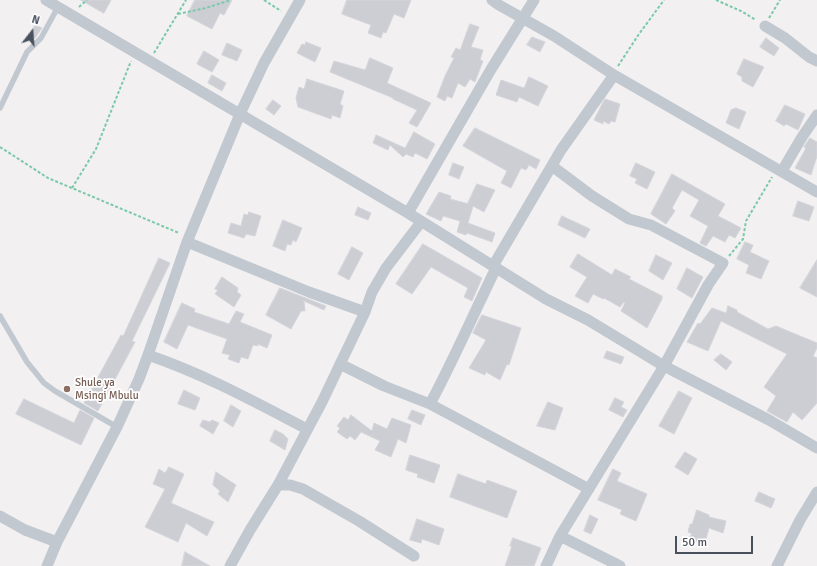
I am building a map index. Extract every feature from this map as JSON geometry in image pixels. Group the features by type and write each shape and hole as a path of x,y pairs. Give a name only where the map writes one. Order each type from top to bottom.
{"street":[{"path":"46,0 408,213 546,298 606,330 664,366 769,420 817,448"},
{"path":"47,566 56,542 117,427 148,355 189,240 240,114 264,63 300,0"},
{"path":"492,0 554,36 613,74 817,192"},
{"path":"408,213 448,143 534,0"},
{"path":"766,26 785,38 809,57 817,61"},
{"path":"430,404 456,354 495,267 561,150 613,74"},
{"path":"779,170 817,115"},
{"path":"546,566 560,536 664,366 708,285 724,263 651,225 629,220 592,196 552,166"},
{"path":"230,566 278,485 340,364 365,312 372,292 386,268 422,222"},
{"path":"189,240 309,292 365,312"},
{"path":"148,355 180,366 215,382 307,429"},
{"path":"340,364 384,386 430,404 589,489"},
{"path":"278,485 290,484 303,489 364,524 414,556"},
{"path":"777,566 800,520 817,492"},
{"path":"0,516 25,530 56,542"},
{"path":"560,536 620,566"}],"lane":[{"path":"0,108 27,52 41,38 58,7"},
{"path":"0,316 27,362 44,383 117,427"}],"path":[{"path":"150,61 186,0"},
{"path":"177,15 231,0"},
{"path":"264,0 290,17"},
{"path":"613,74 639,34 664,0"},
{"path":"716,0 741,11 766,26 770,14 780,0"},
{"path":"72,188 96,149 135,52"},
{"path":"0,147 48,178 189,240"},
{"path":"724,263 743,239 746,221 779,170"}],"building":[{"path":"81,0 111,0 104,13"},
{"path":"195,0 232,0 224,15 220,13 212,29 187,16"},
{"path":"347,0 411,0 404,18 394,14 386,33 383,32 381,38 368,33 371,25 342,14"},
{"path":"470,24 479,27 471,47 483,50 480,60 483,61 475,82 470,79 465,87 458,83 452,98 447,96 445,101 437,97 454,58 451,57 456,48 460,50"},
{"path":"35,25 42,28 35,38 30,37"},
{"path":"532,37 545,42 540,52 527,45"},
{"path":"766,38 779,48 774,56 760,47"},
{"path":"306,42 321,48 315,62 297,53 302,44 305,45"},
{"path":"227,43 242,50 237,61 222,55"},
{"path":"204,51 219,60 212,72 197,64"},
{"path":"370,58 393,68 387,83 431,103 417,127 409,123 417,110 393,98 330,72 334,61 365,70"},
{"path":"744,59 764,67 753,87 742,81 742,77 737,74"},
{"path":"212,75 226,83 222,91 208,83"},
{"path":"529,77 548,86 538,106 519,97 517,102 496,95 501,80 524,88"},
{"path":"307,79 344,91 340,104 343,106 340,118 332,115 331,119 298,107 296,98 299,87 304,89"},
{"path":"605,99 620,104 615,122 611,121 609,124 603,121 603,124 594,120"},
{"path":"273,100 281,106 274,115 266,109"},
{"path":"785,105 805,114 798,130 786,124 784,126 776,121"},
{"path":"736,108 746,112 739,129 726,123 731,110"},
{"path":"475,128 540,160 536,169 529,165 526,170 521,168 511,188 501,183 507,171 463,146"},
{"path":"414,132 435,144 427,159 415,153 413,157 406,154 403,157 390,145 388,150 373,143 376,135 405,148"},
{"path":"810,138 817,142 817,156 811,175 795,168 806,148 804,147"},
{"path":"453,163 464,167 459,179 449,175"},
{"path":"636,163 655,172 647,189 635,183 637,179 630,176"},
{"path":"672,174 725,204 718,216 741,228 735,238 729,235 725,242 713,236 706,246 700,243 708,226 690,216 699,200 682,190 672,208 675,211 666,224 651,214"},
{"path":"477,184 495,190 484,212 473,206 468,223 495,233 492,242 467,233 466,235 457,232 460,221 443,216 441,221 426,214 439,192 451,196 450,199 469,204 468,203"},
{"path":"798,201 814,207 809,221 793,216"},
{"path":"358,207 371,213 368,220 355,215"},
{"path":"249,212 261,216 255,236 246,234 244,238 228,233 231,223 241,226 244,214 248,215"},
{"path":"562,216 590,229 585,238 558,225"},
{"path":"283,220 302,228 296,242 293,240 291,245 287,244 285,251 273,246"},
{"path":"745,242 753,245 750,252 769,261 761,279 746,273 749,265 737,259"},
{"path":"423,244 482,278 472,301 464,297 468,288 431,267 412,294 396,284"},
{"path":"352,247 363,253 349,280 338,274"},
{"path":"578,254 612,275 615,269 631,277 629,279 662,296 662,299 647,328 621,311 625,303 624,302 620,307 593,294 588,303 575,296 587,277 570,267"},
{"path":"656,255 672,263 663,280 649,271"},
{"path":"159,258 170,263 132,341 135,342 98,411 84,403 121,335 123,336"},
{"path":"817,260 817,297 800,288"},
{"path":"687,268 703,277 692,298 677,289"},
{"path":"222,277 238,288 237,292 241,295 234,307 215,294 218,290 215,289"},
{"path":"280,288 326,306 324,310 304,301 305,311 301,311 291,329 266,315"},
{"path":"182,303 195,309 194,312 229,324 236,311 244,314 240,322 272,335 267,348 258,344 258,346 253,345 248,359 241,357 239,363 228,359 230,355 222,353 227,339 188,325 177,349 164,342"},
{"path":"728,306 768,329 776,326 817,343 817,348 813,356 817,358 817,403 802,420 793,412 787,422 767,411 776,396 764,387 787,354 721,321 708,351 687,342 698,323 700,324 712,308 726,313"},
{"path":"482,315 521,328 509,365 507,364 500,380 486,372 485,375 469,368 486,340 473,333"},
{"path":"607,351 624,357 621,364 604,358"},
{"path":"721,354 732,362 726,370 714,360"},
{"path":"184,390 200,398 195,410 178,404"},
{"path":"679,391 692,398 674,434 659,426"},
{"path":"615,398 624,402 621,407 627,410 623,417 609,410"},
{"path":"24,399 74,423 80,410 94,418 81,445 16,414"},
{"path":"548,402 563,408 555,430 537,426"},
{"path":"231,405 241,411 233,427 224,421"},
{"path":"412,410 425,415 421,425 408,419"},
{"path":"351,415 372,431 374,423 387,429 392,418 411,425 406,443 398,439 391,457 375,450 380,441 361,432 355,440 350,436 347,439 337,432 340,428 337,426 344,417 348,420"},
{"path":"203,420 210,422 212,420 219,423 213,434 200,426"},
{"path":"275,430 283,434 288,439 285,450 270,441"},
{"path":"685,452 697,459 688,475 675,467"},
{"path":"410,455 440,465 434,483 417,477 418,474 406,470"},
{"path":"169,467 184,474 171,503 214,522 207,536 186,523 178,542 145,527 165,489 153,484 159,469 165,473"},
{"path":"613,469 621,473 617,481 647,494 636,521 620,514 622,510 598,500"},
{"path":"216,472 236,485 228,502 218,494 220,491 213,485"},
{"path":"458,474 486,484 487,480 517,491 507,518 450,497"},
{"path":"759,492 775,499 771,508 755,501"},
{"path":"697,510 709,515 709,517 726,521 723,533 709,528 706,539 702,538 701,542 688,539 692,534 688,532 690,524 692,524"},
{"path":"590,515 598,519 591,534 584,531"},
{"path":"417,519 444,529 439,545 422,539 421,543 410,540"},
{"path":"513,538 541,548 534,566 505,566 512,546 510,546"},
{"path":"185,552 210,566 182,566"}],"place":[{"name":"Shule ya Msingi Mbulu","path":"67,389"}]}
